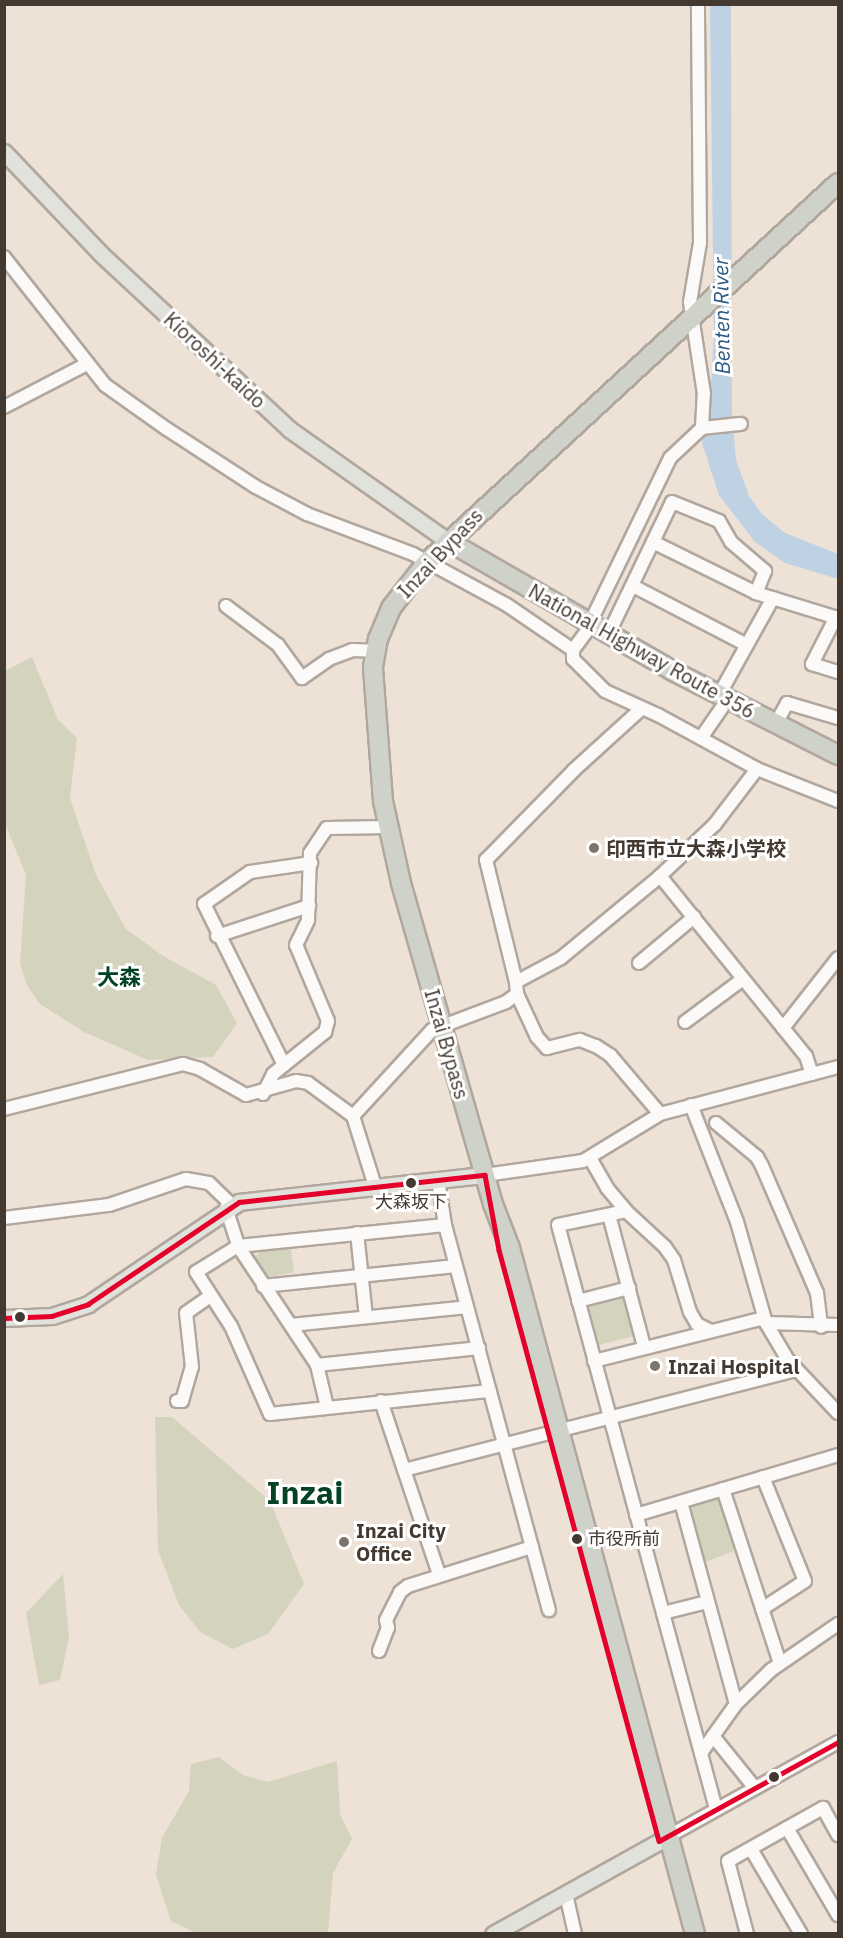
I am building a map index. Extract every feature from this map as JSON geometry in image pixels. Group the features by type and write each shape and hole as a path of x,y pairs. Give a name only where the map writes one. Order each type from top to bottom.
{"highway":[{"name":"Inzai Bypass","path":"695,1934 664,1838 554,1432 510,1248 493,1204 387,827 373,708 375,651 391,608 427,562 838,183"},
{"name":"National Highway Route 356","path":"448,541 723,697 838,755"},
{"name":"Inzai Bypass","path":"664,1838 684,1934"}],"main road":[{"name":"Kioroshi-kaido","path":"4,152 101,254 289,429 448,541"},
{"path":"4,1318 52,1316 88,1304 229,1207 252,1198 485,1174"},
{"path":"493,1934 664,1838"}],"street":[{"path":"698,4 700,243 690,302 697,311 704,394 702,428"},
{"path":"4,257 105,386 256,487 308,514 427,562 507,605 573,650"},
{"path":"4,407 87,364"},
{"path":"597,626 670,458 702,428 741,424"},
{"path":"756,593 765,572 731,542 719,521 672,502 633,586 573,650 573,659 592,680 641,709 701,738 757,769 838,801"},
{"path":"653,542 756,593 837,618 812,664 838,672"},
{"path":"633,586 747,645"},
{"path":"701,738 773,598"},
{"path":"226,606 278,645 302,678 329,659 352,650 375,651"},
{"path":"775,725 787,703 838,718"},
{"path":"641,709 574,770 486,860 516,988 537,1037 547,1048 580,1040 596,1046 610,1055 660,1114"},
{"path":"353,1116 423,1038 441,1025 506,1002 516,988 561,958 660,876 715,824 757,769"},
{"path":"263,1094 273,1074 325,1032 328,1021 296,945 308,920 310,853 327,828 387,827"},
{"path":"284,1065 217,936 204,904 250,872 311,863"},
{"path":"660,876 806,1056 812,1074"},
{"path":"217,936 309,906"},
{"path":"639,963 694,917"},
{"path":"783,1028 838,958"},
{"path":"685,1022 743,979"},
{"path":"4,1110 183,1064 200,1069 246,1095 263,1094 297,1081 308,1083 353,1116 375,1186"},
{"path":"485,1174 590,1158 660,1114 838,1067"},
{"path":"691,1106 738,1222 765,1321 796,1370 838,1413"},
{"path":"716,1123 757,1157 762,1166 817,1293 821,1327"},
{"path":"590,1158 626,1211 665,1247 674,1260 690,1312 697,1324 709,1330"},
{"path":"4,1218 109,1205 186,1179 199,1179 219,1189 229,1207 237,1246 316,1365 327,1407"},
{"path":"438,1180 445,1225 549,1610"},
{"path":"626,1211 558,1225 716,1809"},
{"path":"609,1215 644,1347"},
{"path":"445,1225 237,1246 196,1272 231,1326 270,1414 490,1390"},
{"path":"357,1233 366,1317"},
{"path":"263,1286 456,1266"},
{"path":"578,1301 629,1288"},
{"path":"177,1401 182,1401 192,1367 186,1313 210,1296"},
{"path":"291,1325 467,1307"},
{"path":"594,1361 709,1330 765,1321 821,1327 838,1325"},
{"path":"316,1365 479,1348"},
{"path":"404,1470 796,1370"},
{"path":"381,1401 439,1574"},
{"path":"636,1515 838,1455"},
{"path":"762,1609 805,1581 763,1477"},
{"path":"723,1489 780,1663"},
{"path":"681,1502 736,1704"},
{"path":"379,1651 388,1628 386,1620 400,1592 421,1579 532,1547"},
{"path":"663,1613 707,1602"},
{"path":"701,1753 736,1704 780,1663 838,1624"},
{"path":"713,1736 755,1788"},
{"path":"664,1838 838,1743"},
{"path":"747,1934 728,1861 823,1808 838,1835"},
{"path":"787,1828 838,1915"},
{"path":"751,1849 801,1934"},
{"path":"566,1894 575,1934"}],"green space":[{"path":"32,657 58,720 77,738 70,798 96,875 126,929 163,956 216,985 237,1023 213,1057 148,1060 84,1032 40,1004 27,985 20,964 26,875 5,824 5,671"},
{"path":"290,1243 294,1272 265,1278 250,1257 258,1255 261,1246"},
{"path":"625,1293 636,1336 592,1347 581,1304"},
{"path":"155,1417 172,1417 270,1501 304,1584 268,1634 233,1649 200,1632 179,1605 158,1550"},
{"path":"721,1492 739,1549 700,1564 684,1502"},
{"path":"63,1574 69,1637 60,1680 39,1685 26,1613"},
{"path":"219,1757 243,1775 268,1782 337,1761 340,1814 352,1839 333,1873 328,1933 196,1933 171,1921 156,1875 162,1838 189,1791 191,1764"}],"water":[{"name":"Benten River","path":"710,5 731,5 732,413 736,460 749,496 762,514 785,533 838,554 838,579 785,563 755,542 719,495 702,443 709,415 714,336"}],"transit line":[{"path":"485,1175 499,1250 659,1841 838,1742"},
{"path":"4,1318 52,1316 88,1304 239,1202 485,1175"}],"place":[{"name":"印西市立大森小学校","path":"594,848"},
{"name":"大森坂下","path":"411,1183"},
{"name":"Inzai Hospital","path":"655,1366"},
{"name":"市役所前","path":"577,1539"},
{"name":"Inzai City Office","path":"344,1542"}],"district":[{"name":"大森","path":"119,977"},
{"name":"Inzai","path":"305,1492"}]}
